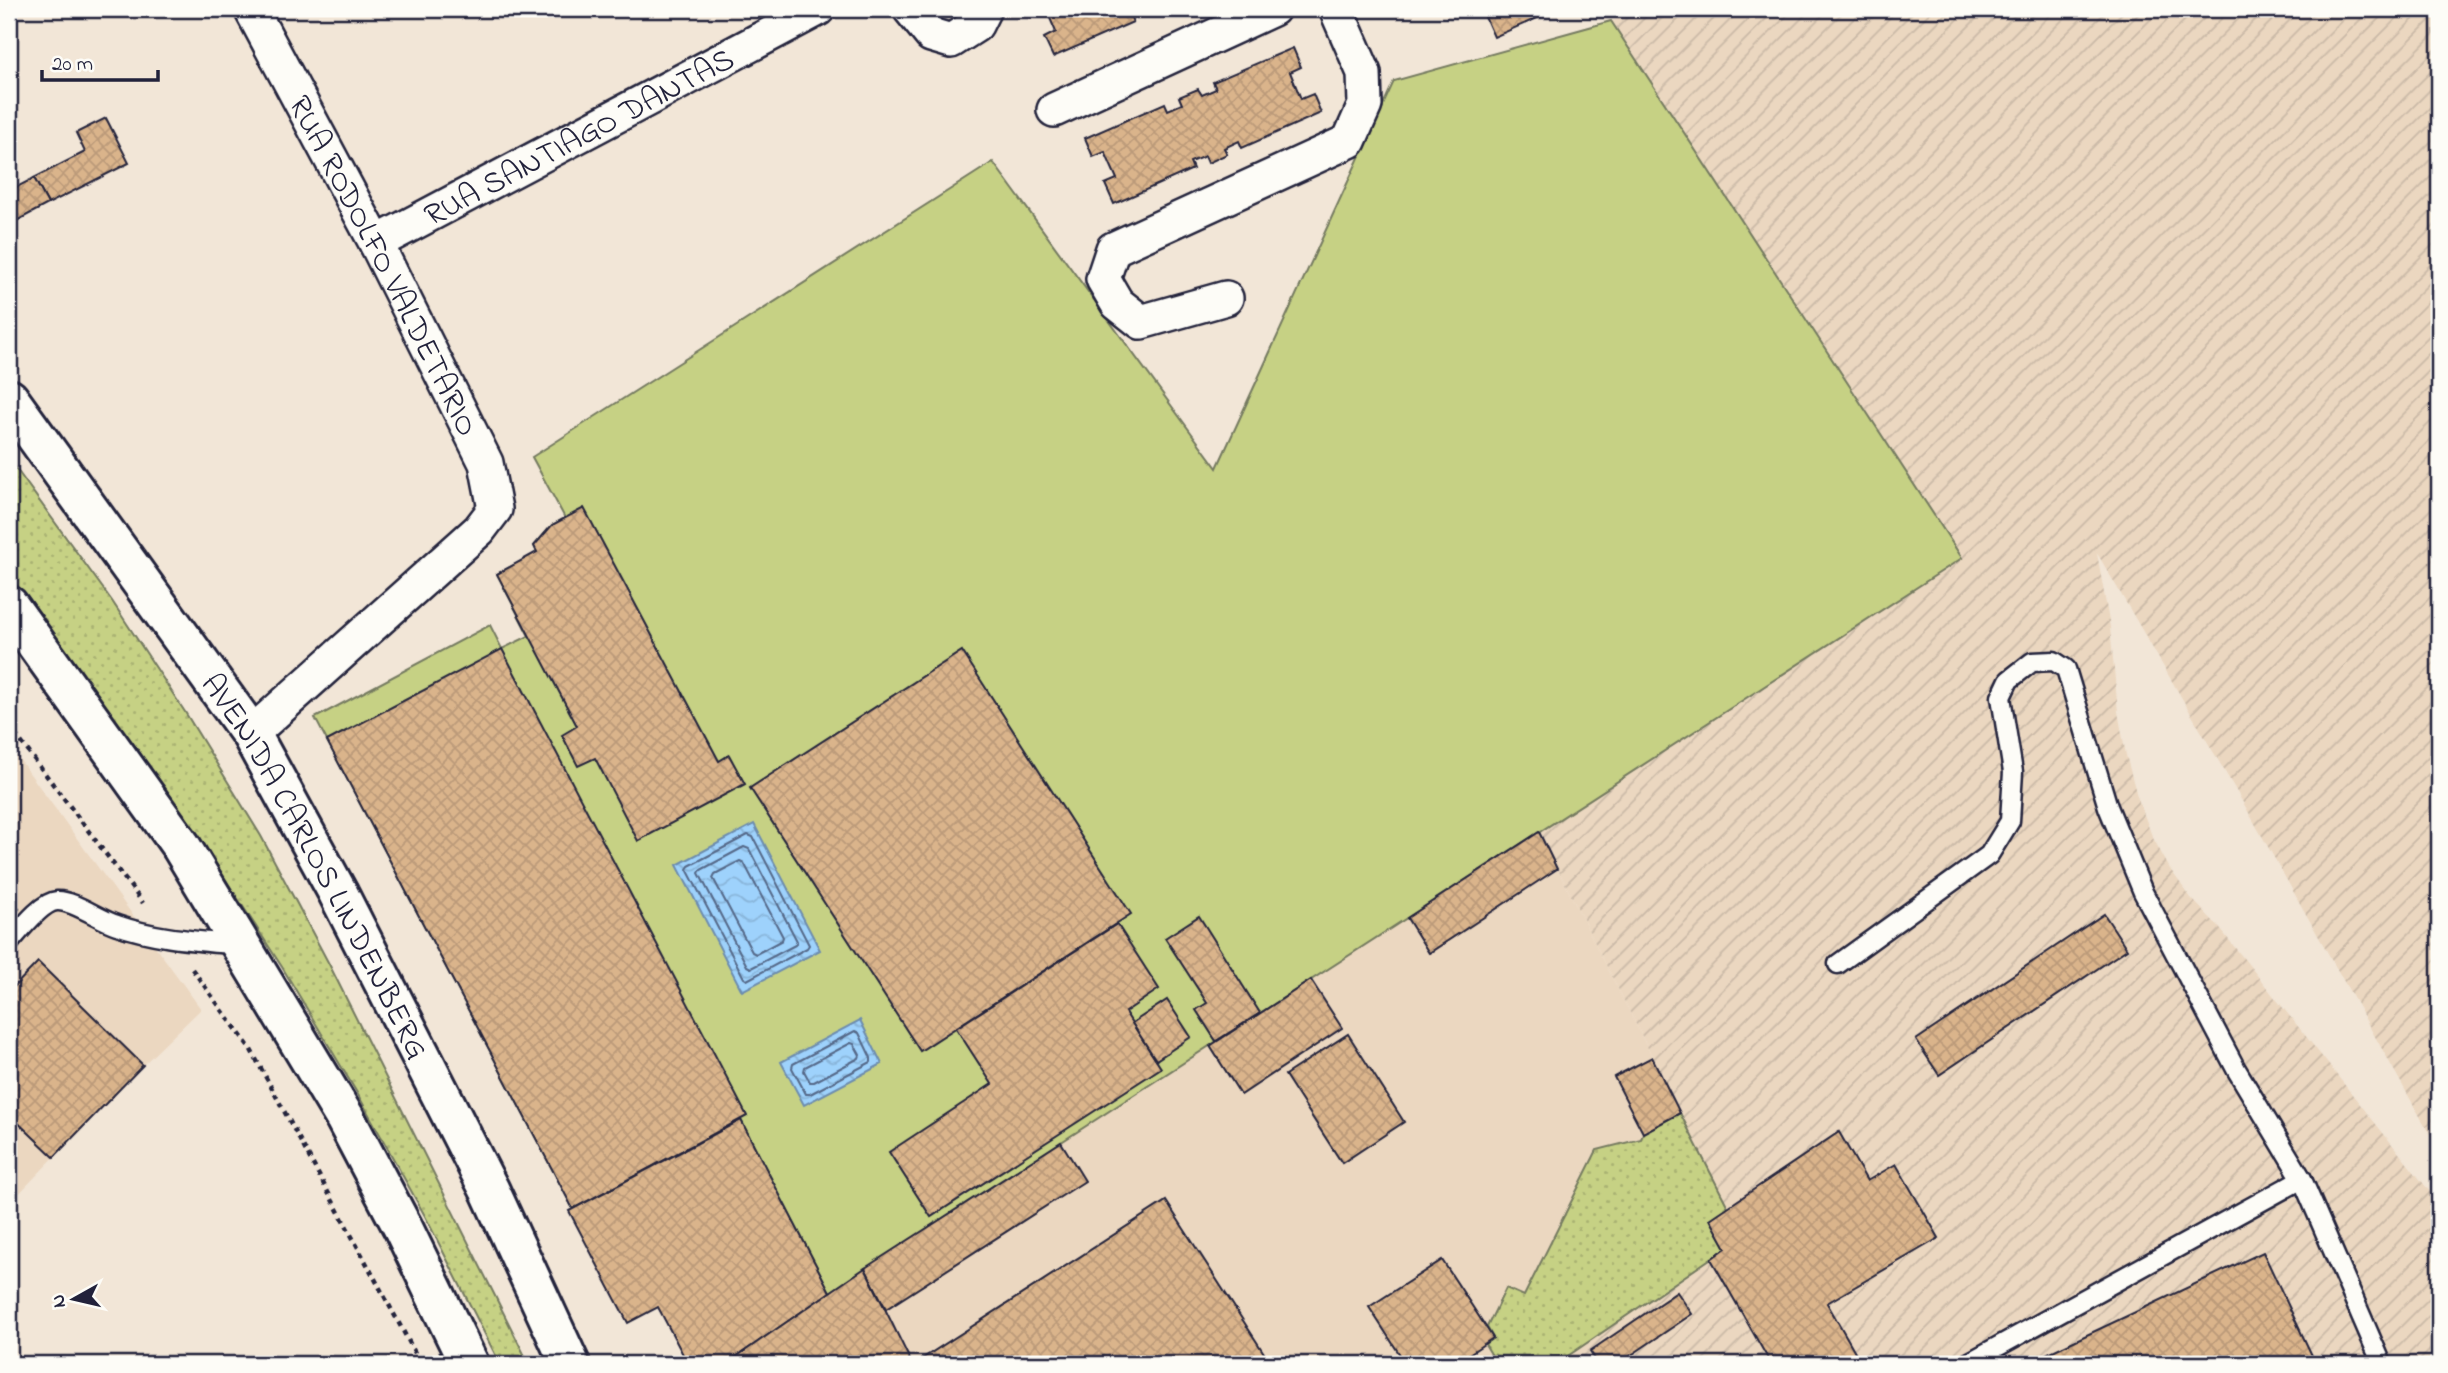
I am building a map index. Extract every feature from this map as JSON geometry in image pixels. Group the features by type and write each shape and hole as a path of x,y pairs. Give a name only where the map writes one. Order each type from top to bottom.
{"main road":[{"name":"AVENIDA CARLOS LINDENBERG","path":"9,400 251,734 338,893 490,1191 570,1364"},
{"path":"9,606 181,846 345,1118 403,1228 469,1364"}],"street":[{"name":"RUA RODOLFO VALDETARIO","path":"251,9 376,243 485,463 495,509 480,530 251,734"},
{"name":"RUA SANTIAGO DANTAS","path":"376,243 818,9"},
{"path":"910,9 931,35 951,41 976,25 984,9"},
{"path":"1054,110 1273,9"},
{"path":"1226,298 1141,322 1117,303 1103,279 1112,249 1349,141 1365,105 1364,73 1336,9"}],"lane":[{"path":"1838,964 1989,855 2010,821 2013,772 2001,697 2009,680 2032,662 2054,661 2066,669 2108,807 2143,892 2236,1069 2302,1180 2382,1364"},
{"path":"9,943 37,912 54,901 66,901 118,926 171,939 241,945"},
{"path":"1966,1364 2302,1180"}],"path":[{"path":"9,726 250,1048 421,1364"}],"shaded area":[{"path":"1655,9 2439,9 2439,1150 2245,806 2097,553 2110,627 2118,712 2126,755 2152,836 2170,869 2191,898 2217,925 2439,1203 2439,1364 1556,1364 1711,1259 1728,1207 1539,832 1962,558 1611,21"},
{"path":"9,745 201,1009 9,1204"},
{"path":"1539,832 1728,1207 1556,1364 726,1364 865,1268"}],"green space":[{"path":"1611,21 1962,558 830,1292 741,1120 573,1209 315,718 490,625 502,649 529,636 497,574 537,553 534,546 552,525 565,518 532,457 993,162 1217,468 1394,81"},
{"path":"9,459 112,601 185,712 261,836 329,964 529,1364 500,1364 425,1216 357,1093 282,967 202,843 9,574"},
{"path":"1680,1113 1728,1207 1726,1248 1556,1364 1497,1364 1485,1344 1493,1338 1487,1327 1506,1288 1524,1296 1597,1150 1641,1139 1643,1133"}],"water":[{"path":"754,824 820,950 742,991 677,865"},
{"path":"860,1020 882,1064 804,1105 781,1062"}],"building":[{"path":"1046,9 1144,9 1130,15 1133,22 1053,57 1044,38 1056,32"},
{"path":"1144,9 1163,9 1147,16"},
{"path":"1496,9 1558,9 1494,37 1485,17 1497,12"},
{"path":"1293,48 1301,67 1290,72 1301,99 1313,94 1321,113 1242,148 1239,141 1224,148 1227,154 1208,163 1205,156 1190,162 1193,169 1114,204 1105,184 1117,179 1105,152 1093,157 1085,138 1165,103 1168,110 1182,104 1179,97 1198,89 1202,95 1216,89 1213,82"},
{"path":"106,118 129,163 48,204 34,178 85,152 76,133"},
{"path":"34,178 48,204 9,225 9,191"},
{"path":"584,508 719,761 729,755 745,784 638,841 595,758 578,766 562,735 577,726 497,574 537,552 534,546 552,525"},
{"path":"502,649 747,1116 573,1209 327,741"},
{"path":"962,651 1131,914 920,1051 750,788"},
{"path":"1539,832 1557,869 1429,953 1407,918"},
{"path":"9,897 19,909 9,919"},
{"path":"2104,914 2127,949 1939,1075 1916,1040"},
{"path":"1199,916 1260,1013 1216,1041 1196,1010 1207,1003 1165,938"},
{"path":"1117,924 1159,989 1125,1012 1161,1068 931,1217 889,1152 992,1084 956,1028"},
{"path":"38,962 143,1065 54,1157 9,1114 9,992"},
{"path":"1311,980 1342,1028 1241,1095 1210,1046"},
{"path":"1167,1000 1191,1037 1156,1060 1132,1023"},
{"path":"1348,1034 1404,1122 1342,1163 1285,1075"},
{"path":"1652,1057 1680,1113 1643,1133 1614,1077"},
{"path":"741,1120 830,1292 726,1364 688,1364 658,1307 628,1323 569,1211"},
{"path":"1839,1132 1867,1181 1896,1164 1939,1238 1827,1303 1858,1357 1844,1364 1771,1364 1711,1259 1726,1248 1710,1219"},
{"path":"1061,1142 1085,1181 886,1309 865,1268"},
{"path":"1166,1201 1271,1364 914,1364"},
{"path":"2263,1252 2316,1364 2025,1364"},
{"path":"1442,1260 1493,1338 1454,1364 1406,1364 1369,1307"},
{"path":"865,1268 912,1364 726,1364 830,1292"},
{"path":"1677,1292 1692,1314 1618,1364 1598,1364 1590,1351"}]}
